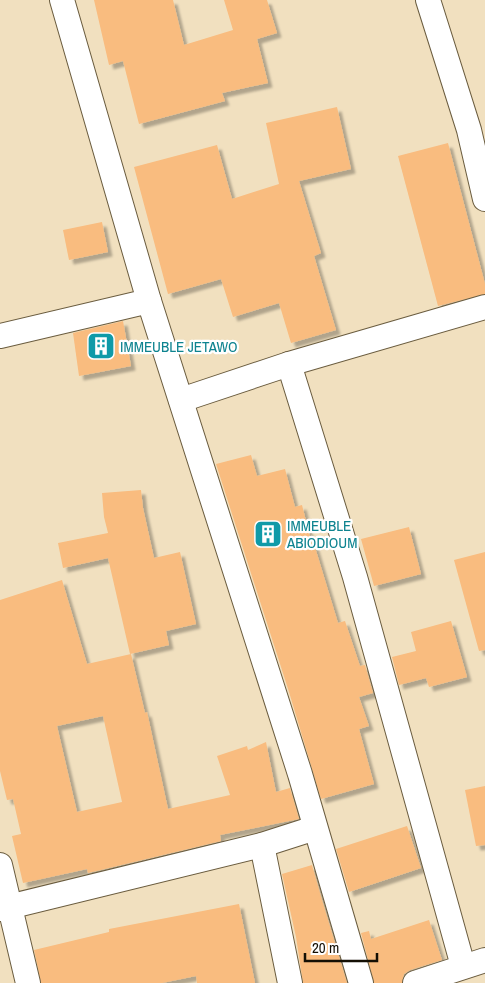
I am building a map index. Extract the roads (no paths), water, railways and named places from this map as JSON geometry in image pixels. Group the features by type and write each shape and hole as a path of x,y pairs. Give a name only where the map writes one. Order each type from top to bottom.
{"street":[{"path":"62,0 149,301 300,774 361,983"},
{"path":"428,0 477,127 485,199"},
{"path":"0,336 149,301"},
{"path":"180,400 288,364 485,308"},
{"path":"288,364 474,963 416,983"},
{"path":"5,908 262,845 316,828"},
{"path":"262,845 290,983"},
{"path":"0,865 5,908 28,983"}],"place":[{"name":"IMMEUBLE JETAWO","path":"101,346"},
{"name":"IMMEUBLE ABIODIOUM","path":"268,534"}]}
